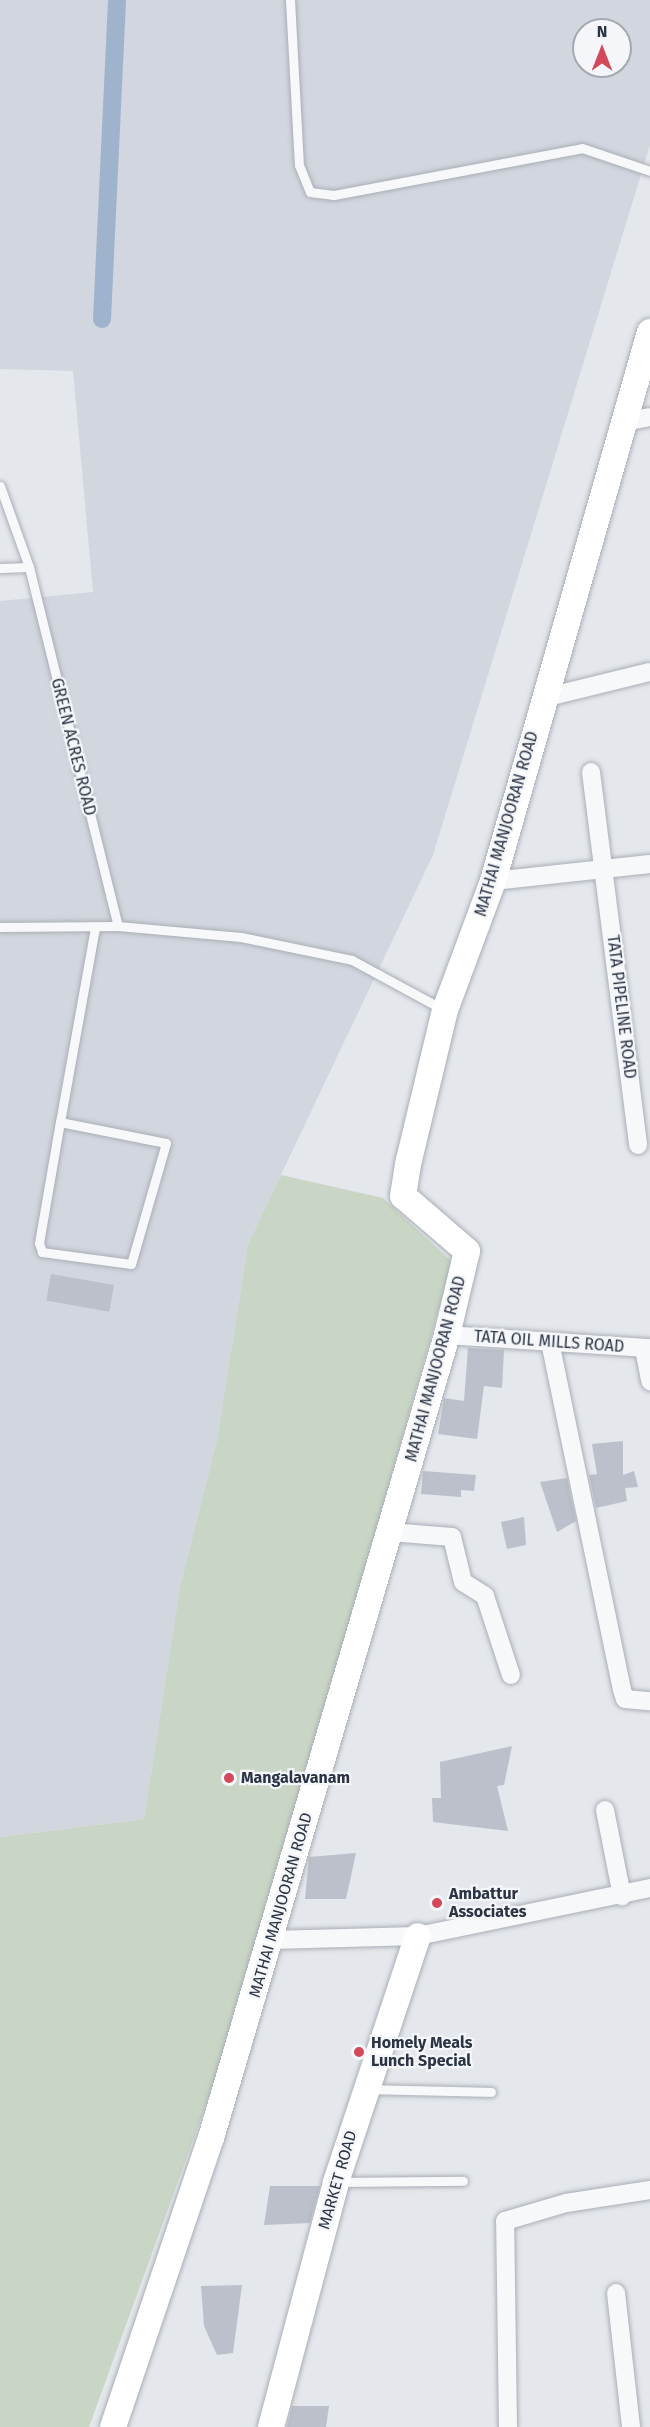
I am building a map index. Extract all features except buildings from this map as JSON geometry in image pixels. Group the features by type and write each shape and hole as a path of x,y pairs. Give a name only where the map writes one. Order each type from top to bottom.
{"street":[{"name":"MATHAI MANJOORAN ROAD","path":"113,2427 271,1940 447,1335 467,1251 403,1196 445,1010 493,880 543,698 650,332"},
{"path":"624,422 650,417"},
{"path":"543,698 650,672"},
{"name":"TATA PIPELINE ROAD","path":"591,772 639,1145"},
{"path":"493,880 650,864"},
{"name":"TATA OIL MILLS ROAD","path":"447,1335 647,1349"},
{"path":"550,1342 622,1690 625,1699 650,1701"},
{"path":"647,1349 650,1382"},
{"path":"390,1532 452,1537 463,1582 485,1596 511,1675"},
{"path":"605,1810 622,1896"},
{"path":"271,1940 418,1936 622,1896 650,1888"},
{"name":"MARKET ROAD","path":"271,2427 336,2182 418,1936"},
{"path":"508,2427 505,2221 566,2203 650,2190"},
{"path":"616,2293 631,2427"}],"lane":[{"path":"290,0 299,165 310,192 334,195 582,148 650,171"},
{"name":"GREEN ACRES ROAD","path":"0,486 28,567 118,926"},
{"path":"0,568 28,567"},
{"path":"0,927 118,926 241,937 352,960 445,1010"},
{"path":"60,1122 166,1143 131,1264 42,1252 39,1243 60,1122 95,927"},
{"path":"366,2089 491,2092"},
{"path":"336,2182 463,2181"}],"shaded area":[{"path":"0,0 650,0 650,145 433,855 248,1244 217,1440 180,1587 144,1819 0,1837 0,601 93,592 73,371 0,369"}],"green space":[{"name":"Mangalavanam","path":"281,1175 383,1198 452,1262 238,2016 89,2427 0,2427 0,1837 144,1819 180,1587 217,1440 248,1244"}],"waterway":[{"path":"102,319 117,0"}],"place":[{"name":"Mangalavanam","path":"229,1778"},
{"name":"Ambattur Associates","path":"437,1903"},
{"name":"Homely Meals Lunch Special","path":"359,2052"}]}
